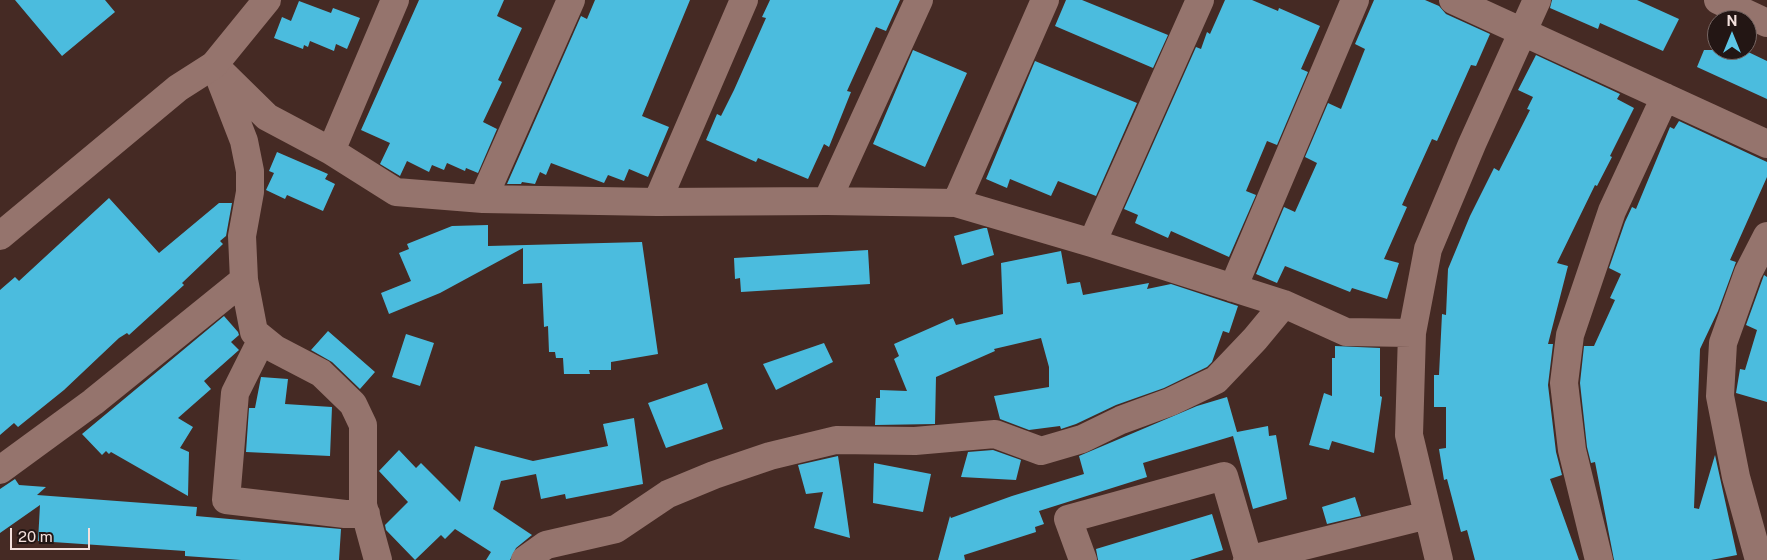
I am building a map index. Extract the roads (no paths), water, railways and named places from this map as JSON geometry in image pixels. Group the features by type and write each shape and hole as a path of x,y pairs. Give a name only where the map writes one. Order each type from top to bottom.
{"street":[{"path":"0,236 178,88 214,65 267,0"},
{"path":"331,151 395,0"},
{"path":"483,198 571,0"},
{"path":"657,202 744,0"},
{"path":"827,201 919,0"},
{"path":"956,203 1044,0"},
{"path":"1092,243 1200,0"},
{"path":"1233,288 1355,0"},
{"path":"1453,0 1767,144"},
{"path":"1439,560 1409,435 1412,333 1428,250 1472,144 1537,0"},
{"path":"1718,0 1767,23"},
{"path":"214,65 267,117 331,151 396,192 483,198 657,202 827,201 956,203 1092,243 1284,304 1346,332 1412,333"},
{"path":"214,65 244,141 250,171 250,192 242,236 244,280 254,332 275,349 321,373 353,404 363,425 363,505 378,560"},
{"path":"1599,560 1571,441 1564,383 1570,335 1612,211 1665,97"},
{"path":"1759,560 1736,477 1720,396 1723,342 1745,282 1767,236"},
{"path":"0,470 93,402 244,280"},
{"path":"525,560 546,545 616,530 668,494 714,474 770,456 836,440 915,441 995,434 1041,451 1082,439 1121,420 1170,402 1216,380 1255,339 1284,304"},
{"path":"262,338 235,393 226,500 344,514 366,514"},
{"path":"1077,558 1068,519 1224,476 1248,559 1312,545 1428,515"}]}
